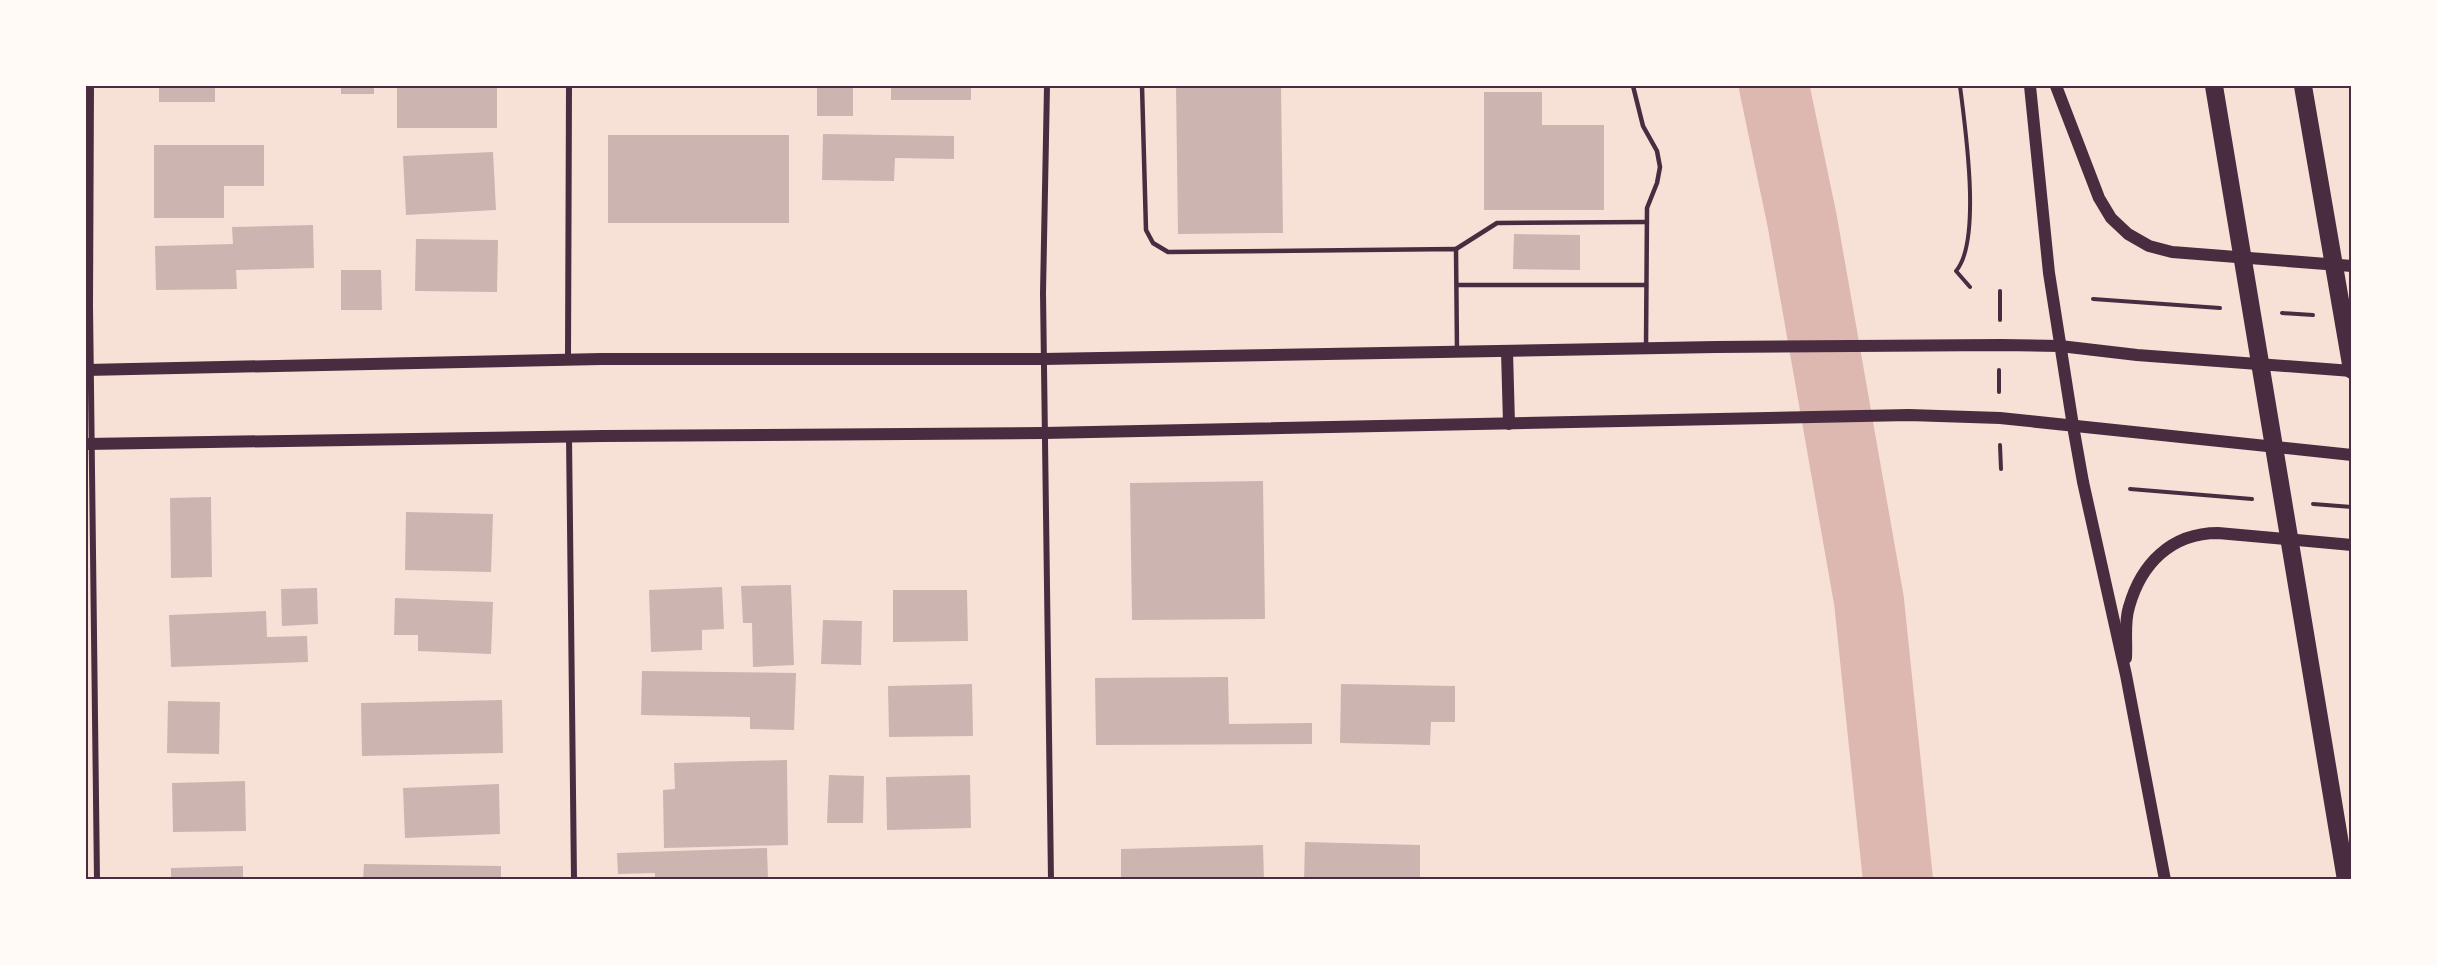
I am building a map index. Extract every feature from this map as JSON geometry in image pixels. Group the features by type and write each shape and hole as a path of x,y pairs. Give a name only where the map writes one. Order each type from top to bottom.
{"highway":[{"path":"2214,86 2346,879"},
{"path":"2303,86 2352,371"}],"main road":[{"path":"2030,86 2049,273 2073,426 2085,493 2126,675 2165,879"},
{"path":"2056,86 2099,198 2111,218 2128,234 2149,246 2172,252 2352,266"},
{"path":"88,370 568,359 1043,359 1716,347 2060,346 2137,355 2352,371"},
{"path":"1506,351 1509,424"},
{"path":"89,444 569,436 1044,433 1909,415 2000,417 2352,455"},
{"path":"2126,675 2128,609 2142,574 2178,540 2204,533 2217,533 2352,544"}],"street":[{"path":"91,86 88,370 97,879"},
{"path":"568,359 569,86"},
{"path":"1047,86 1043,359 1051,879"},
{"path":"569,436 574,879"}],"lane":[{"path":"1142,86 1146,230 1153,243 1168,252 1456,249 1497,223 1647,222"},
{"path":"1633,86 1643,126 1657,151 1660,167 1657,183 1647,208 1646,349"},
{"path":"1456,249 1457,351"},
{"path":"1457,285 1646,285"}],"path":[{"path":"1960,86 1972,220 1962,264 1956,271 1970,287"},
{"path":"1998,389 2000,368"},
{"path":"2130,489 2258,499"},
{"path":"2305,503 2352,507"}],"building":[{"path":"159,86 215,86 215,102 159,102"},
{"path":"341,86 374,86 374,94 341,94"},
{"path":"397,86 497,86 497,128 397,128"},
{"path":"817,86 853,86 853,116 817,116"},
{"path":"891,86 971,86 971,100 891,100"},
{"path":"1176,86 1281,86 1283,233 1178,234"},
{"path":"1484,92 1542,92 1542,125 1604,125 1604,210 1484,210"},
{"path":"823,134 954,136 954,159 895,158 894,181 822,180"},
{"path":"608,135 789,135 789,223 608,223"},
{"path":"154,145 264,145 264,186 224,186 224,218 154,218"},
{"path":"493,152 496,210 406,215 403,156"},
{"path":"313,225 314,268 236,270 237,289 156,290 155,246 233,244 232,227"},
{"path":"1514,234 1580,235 1580,270 1513,269"},
{"path":"416,239 498,240 497,292 415,291"},
{"path":"341,270 381,270 382,310 341,310"},
{"path":"1263,481 1265,619 1132,620 1130,483"},
{"path":"211,497 212,577 171,578 170,498"},
{"path":"406,512 493,514 491,572 405,570"},
{"path":"791,585 794,665 753,667 752,623 743,623 741,586"},
{"path":"722,587 724,629 702,630 702,650 651,652 649,590"},
{"path":"317,588 318,624 282,626 281,589"},
{"path":"893,590 967,590 968,641 893,642"},
{"path":"395,598 493,602 491,654 418,651 418,635 394,635"},
{"path":"266,611 267,637 307,636 308,662 171,667 169,615"},
{"path":"823,620 862,621 861,665 821,664"},
{"path":"642,671 796,673 794,730 750,729 750,717 641,715"},
{"path":"1228,677 1229,724 1312,723 1312,744 1096,745 1095,678"},
{"path":"972,684 973,736 889,737 888,686"},
{"path":"1341,684 1455,686 1455,722 1431,722 1430,745 1340,743"},
{"path":"502,700 503,753 362,756 361,703"},
{"path":"168,701 220,702 219,754 167,753"},
{"path":"787,760 788,845 664,848 663,790 675,789 674,763"},
{"path":"829,775 864,776 863,823 827,823"},
{"path":"970,775 971,828 887,830 886,777"},
{"path":"245,781 246,831 173,832 172,783"},
{"path":"499,784 500,834 405,838 403,788"},
{"path":"1305,842 1420,845 1420,880 1304,880"},
{"path":"1263,845 1264,880 1121,880 1121,849"},
{"path":"767,848 768,880 655,880 655,873 618,874 617,853"},
{"path":"364,864 501,866 501,880 363,880"},
{"path":"243,866 243,880 171,880 171,868"}],"waterway":[{"path":"1774,86 1802,220 1869,601 1898,880"}]}
